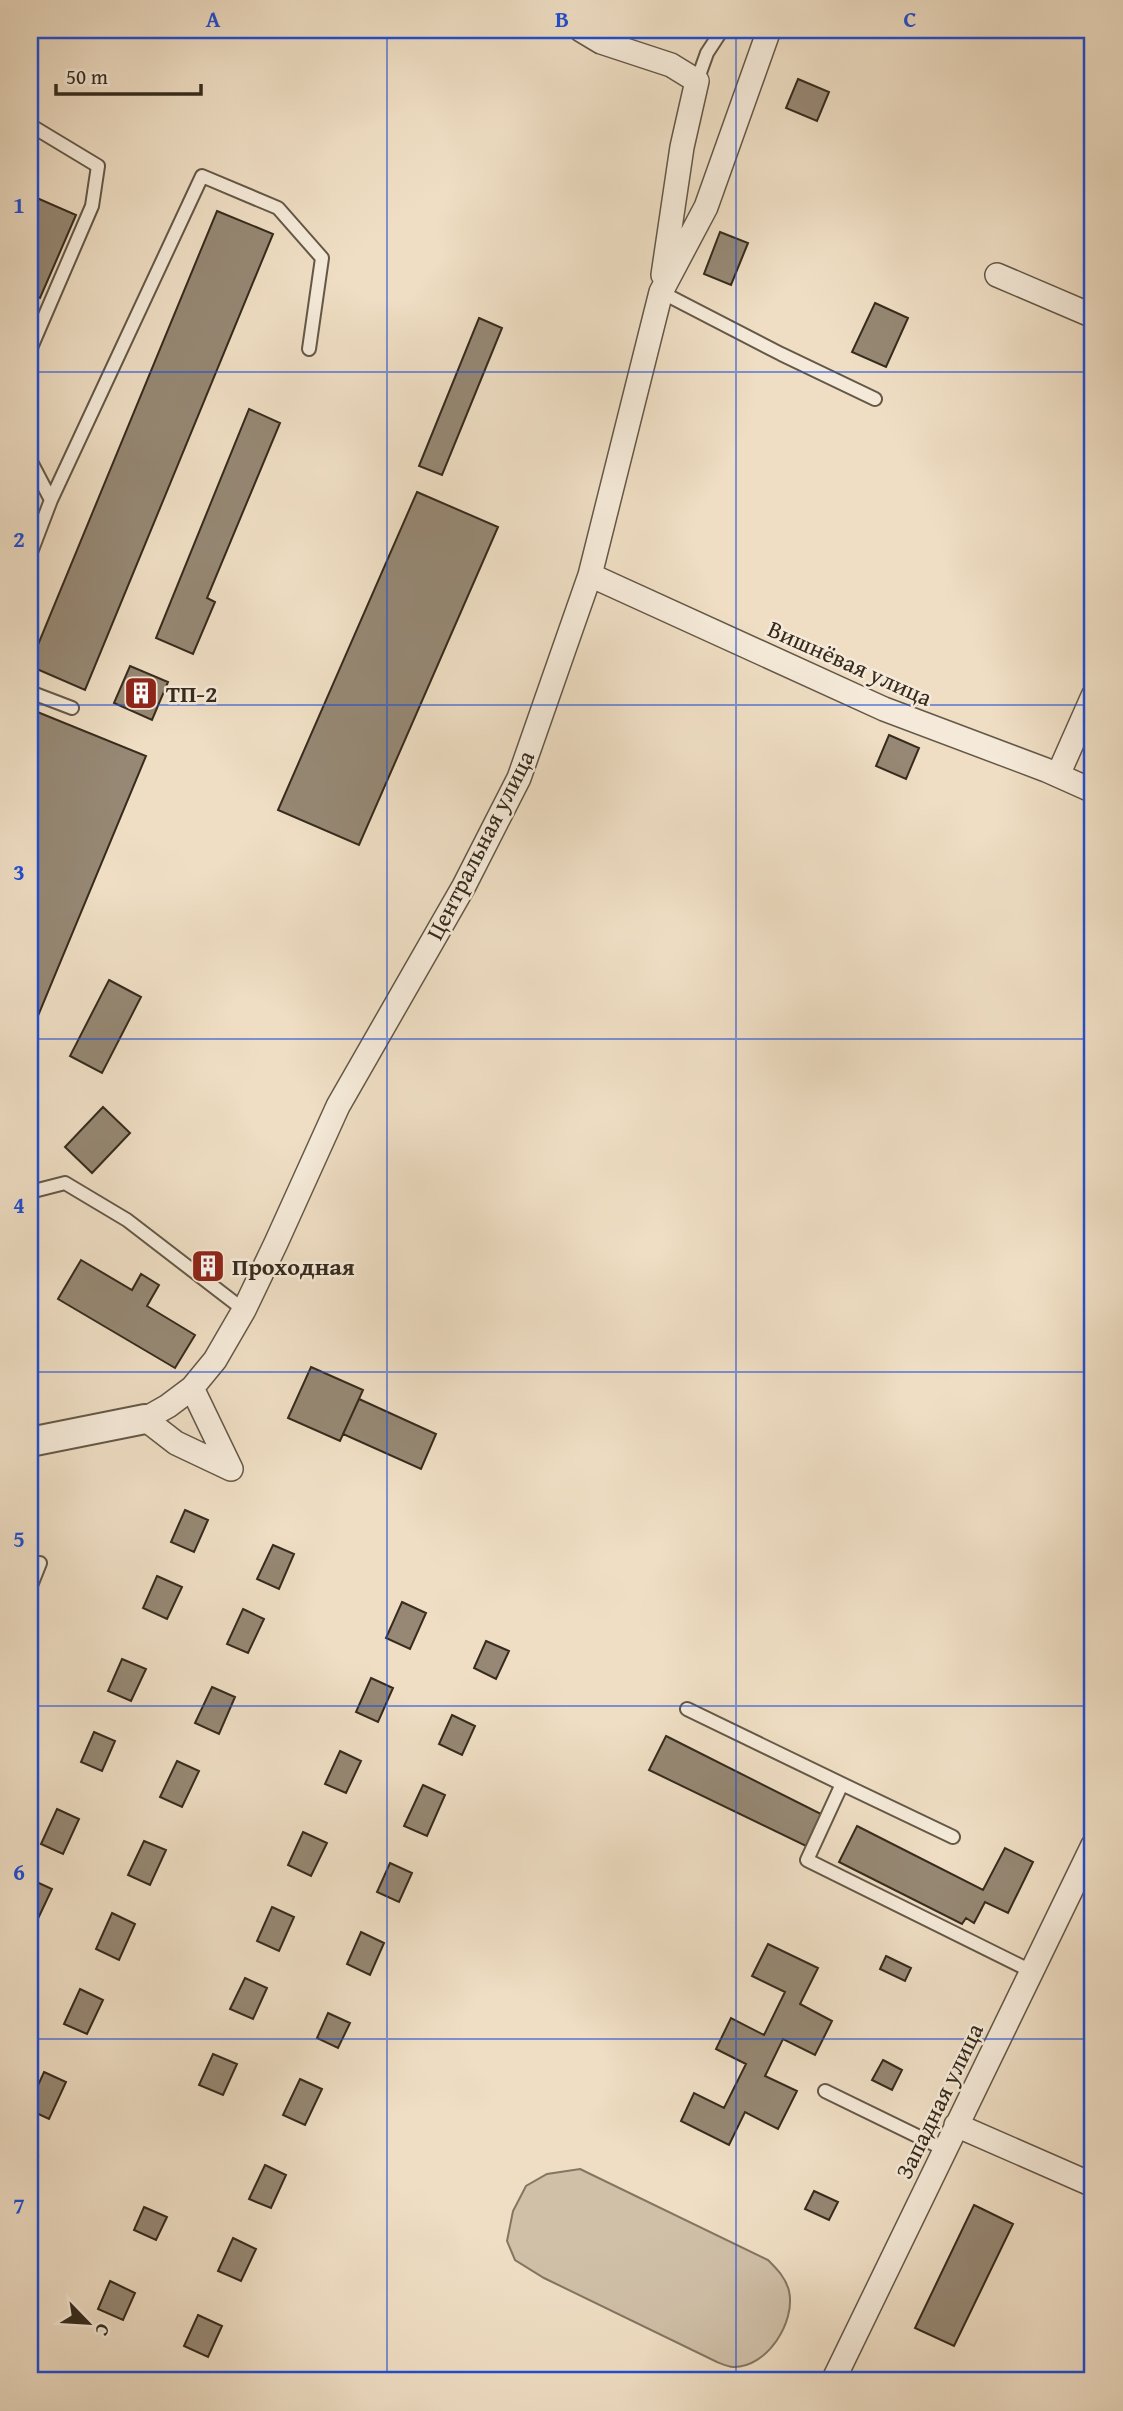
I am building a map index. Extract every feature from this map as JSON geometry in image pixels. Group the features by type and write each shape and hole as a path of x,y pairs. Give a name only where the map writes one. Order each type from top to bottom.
{"street":[{"path":"582,30 601,42 671,65 697,80 682,147 661,292"},
{"name":"Центральная улица","path":"30,1442 145,1419 168,1406 192,1388 215,1360 244,1310 338,1106 464,886 519,778 590,575 661,292 706,207 769,30"},
{"path":"997,275 1093,316"},
{"name":"Вишнёвая улица","path":"590,575 884,709 1093,790"},
{"path":"1058,775 1093,696"},
{"path":"145,1419 176,1443 230,1469 192,1388"},
{"name":"Западная улица","path":"832,2381 1093,1844"},
{"path":"956,2126 1093,2185"}],"lane":[{"path":"697,80 707,53 722,30"},
{"path":"30,125 98,166 92,206 30,350"},
{"path":"30,555 51,500 202,176 278,208 322,258 309,349"},
{"path":"661,292 875,399"},
{"path":"30,460 51,500"},
{"path":"30,692 72,708"},
{"path":"30,1192 65,1183 127,1220 244,1310"},
{"path":"30,1588 40,1563"},
{"path":"687,1709 953,1837"},
{"path":"842,1783 807,1860 1031,1971"},
{"path":"825,2091 944,2149"}],"shaded area":[{"path":"580,2169 768,2260 786,2282 790,2303 783,2329 768,2352 745,2365 725,2365 544,2278 515,2260 507,2241 513,2211 526,2186 547,2174"}],"building":[{"path":"798,79 829,92 817,121 786,108"},
{"path":"30,195 76,215 40,298 30,294"},
{"path":"217,211 273,234 85,690 30,664"},
{"path":"720,232 748,243 731,285 704,274"},
{"path":"875,303 908,318 886,367 852,352"},
{"path":"479,318 502,328 442,475 419,466"},
{"path":"249,409 280,423 207,598 215,602 193,654 156,638"},
{"path":"417,492 498,527 359,845 278,810"},
{"name":"ТП-2","path":"130,666 168,682 152,720 114,703"},
{"path":"30,709 146,756 30,1035"},
{"path":"889,735 919,748 906,779 876,766"},
{"path":"109,980 141,997 102,1073 70,1056"},
{"path":"103,1107 130,1133 92,1173 65,1147"},
{"name":"Проходная","path":"204,1254 219,1262 211,1277 196,1269"},
{"path":"81,1260 132,1290 141,1274 159,1285 147,1306 195,1335 175,1368 58,1299"},
{"path":"311,1367 363,1390 340,1441 288,1418"},
{"path":"359,1399 436,1434 421,1469 343,1434"},
{"path":"185,1510 208,1520 194,1552 171,1542"},
{"path":"273,1545 294,1554 279,1589 257,1579"},
{"path":"157,1576 182,1587 167,1619 143,1608"},
{"path":"402,1602 426,1613 410,1649 386,1638"},
{"path":"243,1609 264,1619 248,1653 227,1644"},
{"path":"486,1641 509,1651 496,1679 474,1668"},
{"path":"122,1659 146,1669 131,1701 108,1691"},
{"path":"371,1678 393,1688 378,1722 356,1712"},
{"path":"212,1687 235,1697 219,1734 195,1723"},
{"path":"452,1715 475,1726 462,1755 439,1744"},
{"path":"94,1732 115,1741 102,1771 81,1762"},
{"path":"666,1736 821,1814 806,1846 649,1770"},
{"path":"340,1751 361,1761 346,1793 325,1784"},
{"path":"177,1761 199,1771 182,1807 160,1797"},
{"path":"423,1785 445,1795 427,1836 404,1826"},
{"path":"57,1809 79,1819 63,1854 41,1844"},
{"path":"857,1826 983,1890 1005,1848 1033,1862 1008,1913 985,1902 974,1923 966,1918 962,1924 839,1862"},
{"path":"303,1832 327,1843 311,1876 288,1865"},
{"path":"144,1841 166,1850 150,1885 128,1875"},
{"path":"390,1863 412,1873 399,1902 377,1892"},
{"path":"30,1879 52,1889 35,1925 30,1923"},
{"path":"272,1907 294,1917 279,1951 257,1941"},
{"path":"112,1913 135,1924 119,1960 96,1949"},
{"path":"361,1932 384,1943 370,1975 347,1964"},
{"path":"768,1944 818,1968 800,2004 832,2021 815,2055 783,2039 765,2076 797,2091 778,2129 745,2112 729,2145 681,2121 694,2093 724,2108 746,2064 716,2049 731,2018 764,2035 785,1992 752,1976"},
{"path":"886,1956 911,1968 905,1981 880,1969"},
{"path":"245,1978 267,1988 253,2019 230,2009"},
{"path":"80,1989 103,2000 87,2034 64,2024"},
{"path":"328,2013 350,2023 338,2048 317,2038"},
{"path":"213,2054 237,2064 223,2095 199,2085"},
{"path":"883,2060 902,2070 892,2090 872,2080"},
{"path":"44,2072 66,2082 49,2119 30,2110 30,2103"},
{"path":"300,2079 322,2089 305,2125 283,2115"},
{"path":"30,2153 38,2157 30,2175"},
{"path":"265,2165 286,2175 271,2208 249,2199"},
{"path":"814,2191 838,2202 829,2220 805,2209"},
{"path":"974,2205 1013,2224 954,2346 915,2328"},
{"path":"144,2207 167,2217 156,2240 134,2230"},
{"path":"233,2238 256,2249 241,2281 218,2271"},
{"path":"110,2281 135,2293 123,2320 98,2309"},
{"path":"198,2315 222,2326 208,2357 184,2346"}],"place":[{"name":"ТП-2","path":"141,693"},
{"name":"Проходная","path":"208,1266"}]}
